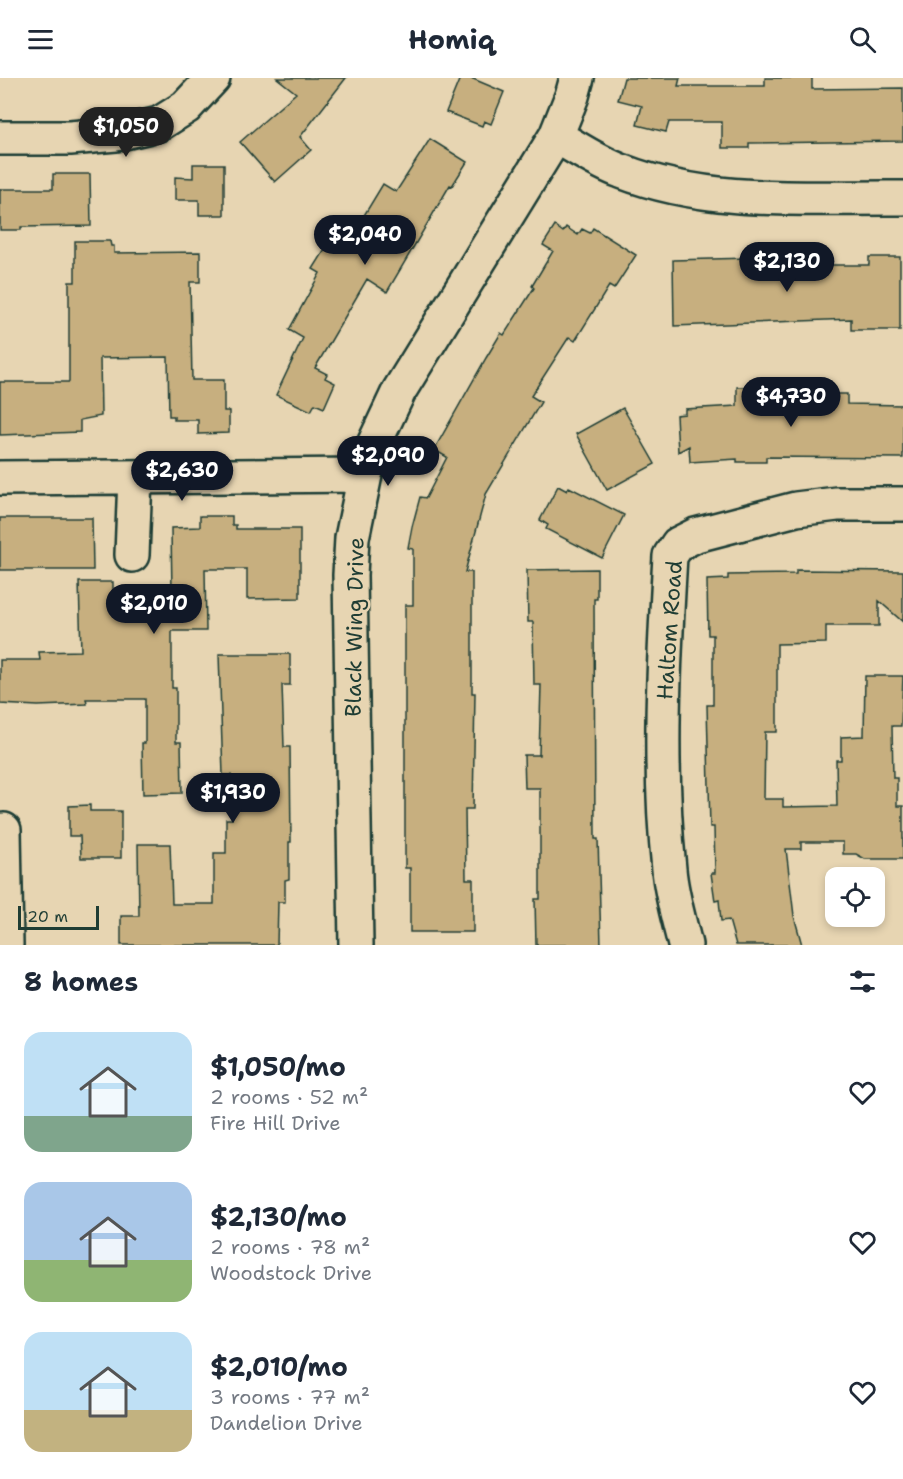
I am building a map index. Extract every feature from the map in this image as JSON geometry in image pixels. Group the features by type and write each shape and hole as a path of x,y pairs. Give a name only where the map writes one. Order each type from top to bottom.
{"street":[{"path":"0,138 70,138 116,134 159,124 186,107 213,78"},
{"name":"Black Wing Drive","path":"356,945 350,574 352,538 364,475 375,442 399,391 556,136 573,96 577,78"},
{"path":"556,136 618,171 661,185 725,197 903,198"},
{"path":"0,478 364,475"},
{"path":"132,555 135,477"},
{"name":"Haltom Road","path":"684,945 669,870 663,763 665,646 670,556 678,544 696,536 796,509 837,504 903,504"},
{"path":"4,830 6,945"}],"building":[{"path":"277,78 346,78 300,137 311,150 275,182 240,142 296,93"},
{"path":"460,78 471,78 504,92 491,124 484,121 482,126 446,112"},
{"path":"624,78 680,78 678,86 765,86 765,78 812,78 812,89 903,88 903,141 749,143 749,148 722,148 722,122 669,122 666,132 637,125 642,106 618,100"},
{"path":"430,139 467,162 452,186 450,185 387,292 367,279 315,368 327,374 325,378 335,383 324,408 315,404 311,411 276,395 303,338 289,330 320,273 313,269 338,229 351,237 383,184 396,192"},
{"path":"193,164 224,164 224,215 199,215 199,200 175,200 175,177 193,178"},
{"path":"53,174 90,174 91,226 21,227 21,230 0,230 0,189 53,189"},
{"path":"555,226 563,232 566,227 578,235 582,229 590,233 593,228 636,255 614,289 609,286 575,341 569,337 531,396 541,402 486,494 465,572 472,572 472,693 475,693 473,809 465,809 466,879 473,879 473,932 410,932 410,868 405,868 405,605 413,605 413,549 408,548 412,527 420,497 426,498 447,457 434,450 501,333 504,335 534,288 532,286 553,251 543,245"},
{"path":"75,241 110,241 111,246 114,246 114,253 200,252 200,282 190,282 192,380 224,380 224,411 229,411 229,433 198,434 198,420 174,420 174,416 169,416 168,357 100,358 101,416 80,420 80,432 0,435 0,382 69,382 69,282 75,282"},
{"path":"869,257 900,257 900,330 851,330 851,319 674,326 673,260 750,258 750,261 756,261 756,264 869,265"},
{"path":"785,386 785,394 847,394 847,404 903,405 903,458 766,457 766,462 737,462 737,459 690,462 689,446 678,452 676,415 685,414 685,409 737,406 737,387"},
{"path":"623,408 655,464 607,490 576,434"},
{"path":"558,486 567,491 569,487 624,515 602,558 546,529 548,525 540,520"},
{"path":"200,516 232,516 232,525 236,525 236,529 300,529 300,598 247,599 247,569 205,569 206,631 172,631 172,688 176,688 176,742 181,742 182,793 143,794 142,743 145,743 145,699 86,699 87,704 38,706 0,704 0,660 40,660 39,652 81,651 79,582 113,582 113,594 172,592 171,528 200,527"},
{"path":"0,518 92,518 93,570 0,570"},
{"path":"597,569 597,599 594,599 595,839 598,839 601,945 536,945 535,899 540,899 540,788 525,788 524,755 539,755 541,685 534,685 533,622 528,622 527,570"},
{"path":"796,570 903,571 903,622 879,601 879,626 826,626 826,643 777,644 777,732 765,732 764,799 783,799 783,807 837,806 836,760 841,760 841,737 864,736 865,676 903,676 901,726 892,726 893,778 897,778 897,806 903,806 903,859 865,859 856,854 843,854 843,842 801,842 801,849 786,849 794,916 802,945 736,945 729,920 721,921 719,900 715,901 711,873 715,873 714,827 710,827 707,705 713,705 713,635 708,635 707,580 728,579 728,575 796,574"},
{"path":"219,654 290,654 290,685 282,685 284,747 290,747 291,842 289,842 289,879 285,880 285,902 278,902 277,945 121,945 121,916 139,916 138,844 170,844 172,904 214,904 214,853 226,853 226,819 232,819 231,775 223,775"},
{"path":"90,805 90,811 121,811 121,858 81,858 80,836 69,836 69,806"}]}
